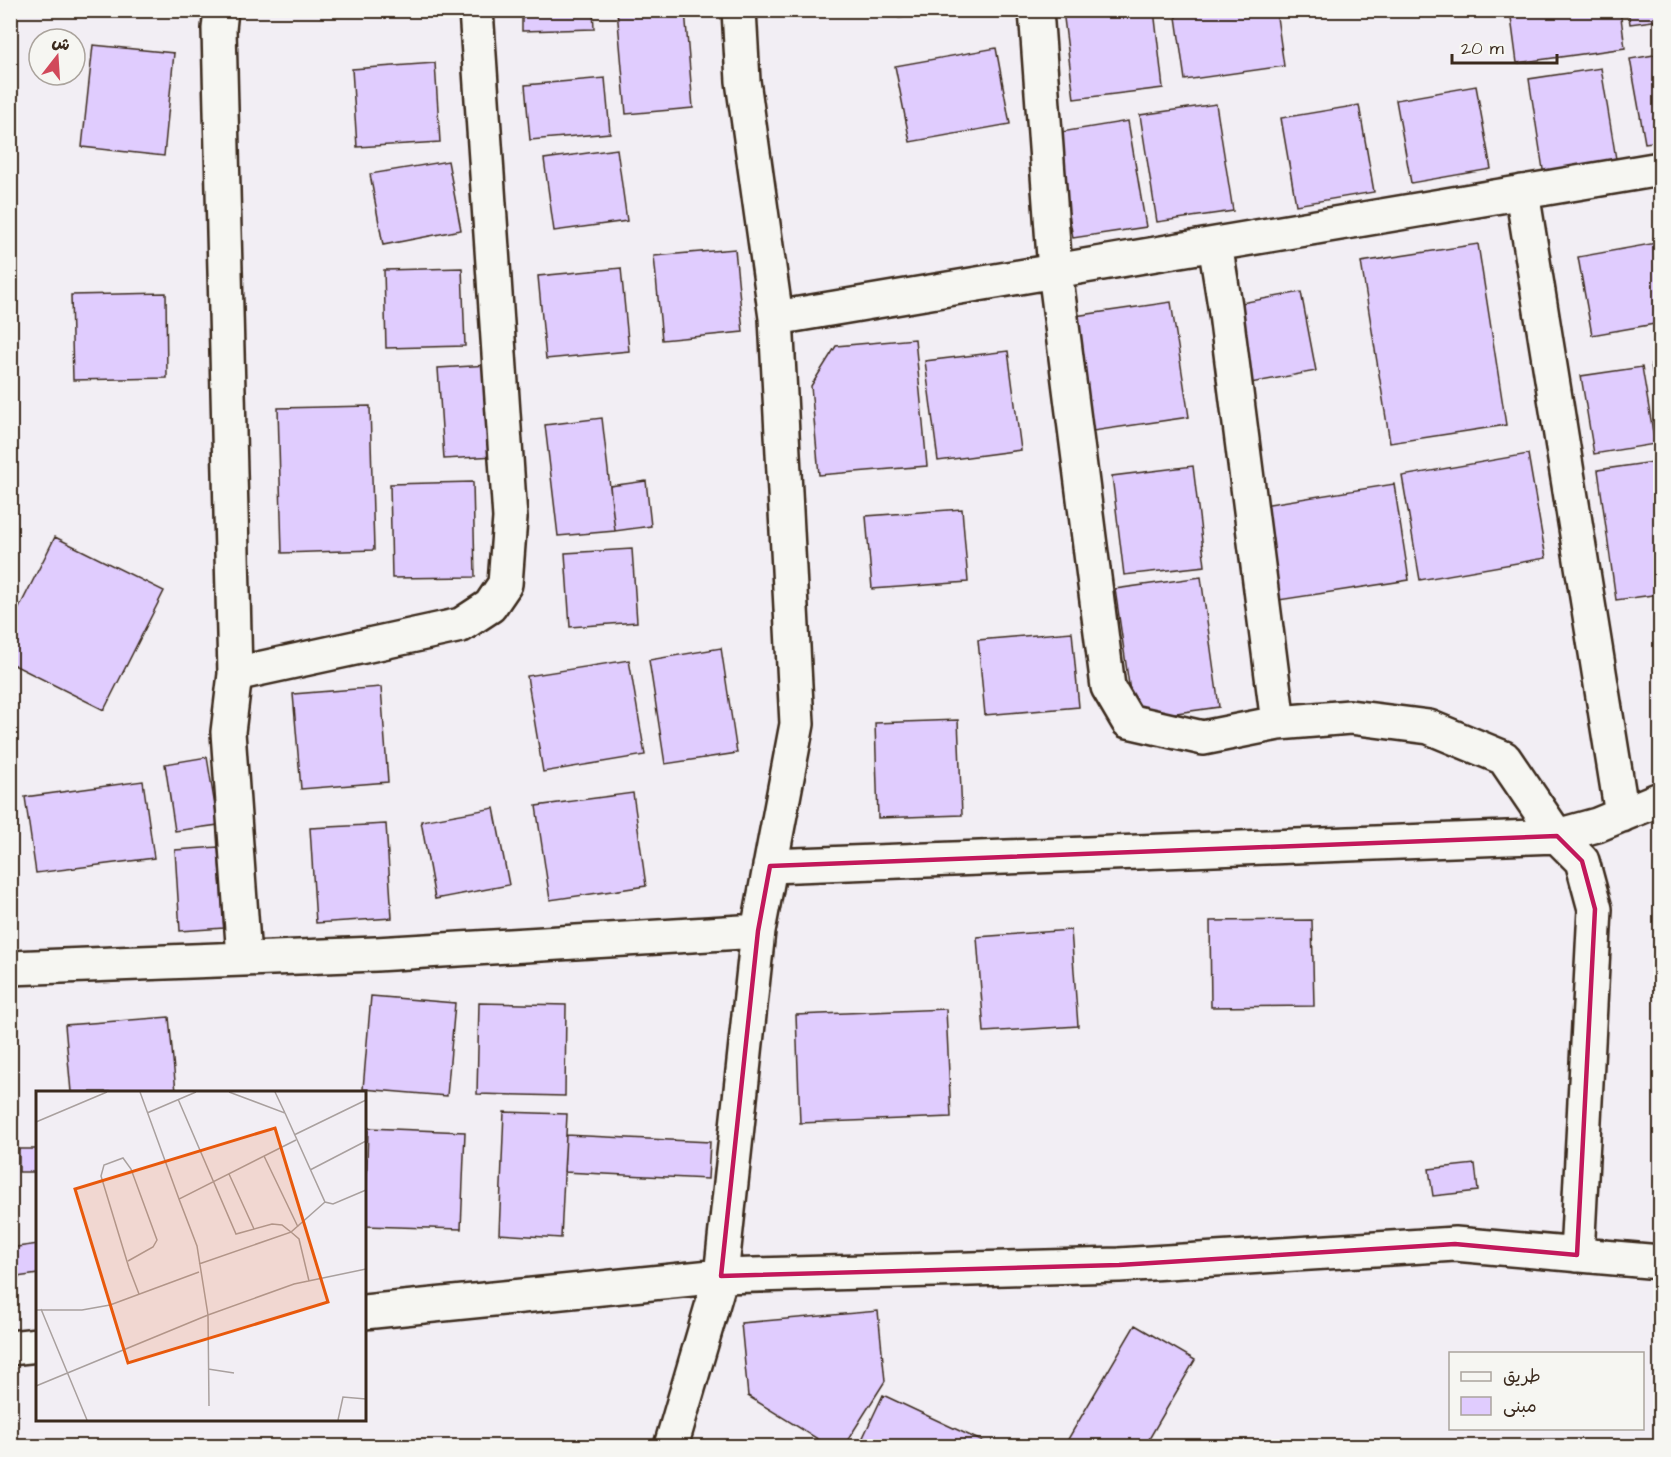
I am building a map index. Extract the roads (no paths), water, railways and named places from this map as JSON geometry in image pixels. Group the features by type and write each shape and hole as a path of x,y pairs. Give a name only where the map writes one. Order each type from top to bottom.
{"street":[{"path":"221,10 219,29 235,674 228,732 244,958"},
{"path":"235,674 461,625 490,606 505,584 510,518 476,10"},
{"path":"671,1446 721,1276 758,931 797,724 776,318 743,81 739,10"},
{"path":"1036,10 1056,271 1108,687 1128,721 1203,738 1278,723 1350,717 1428,727 1504,758 1557,836 1582,861 1595,909 1576,1255"},
{"path":"776,318 1660,169"},
{"path":"1522,192 1622,815"},
{"path":"1215,244 1225,306 1278,723"},
{"path":"770,866 1557,836 1622,815 1660,799"},
{"path":"10,968 376,954 758,931"},
{"path":"366,1312 721,1276 1119,1265 1455,1244 1660,1262"},
{"path":"10,1348 36,1345"}]}
